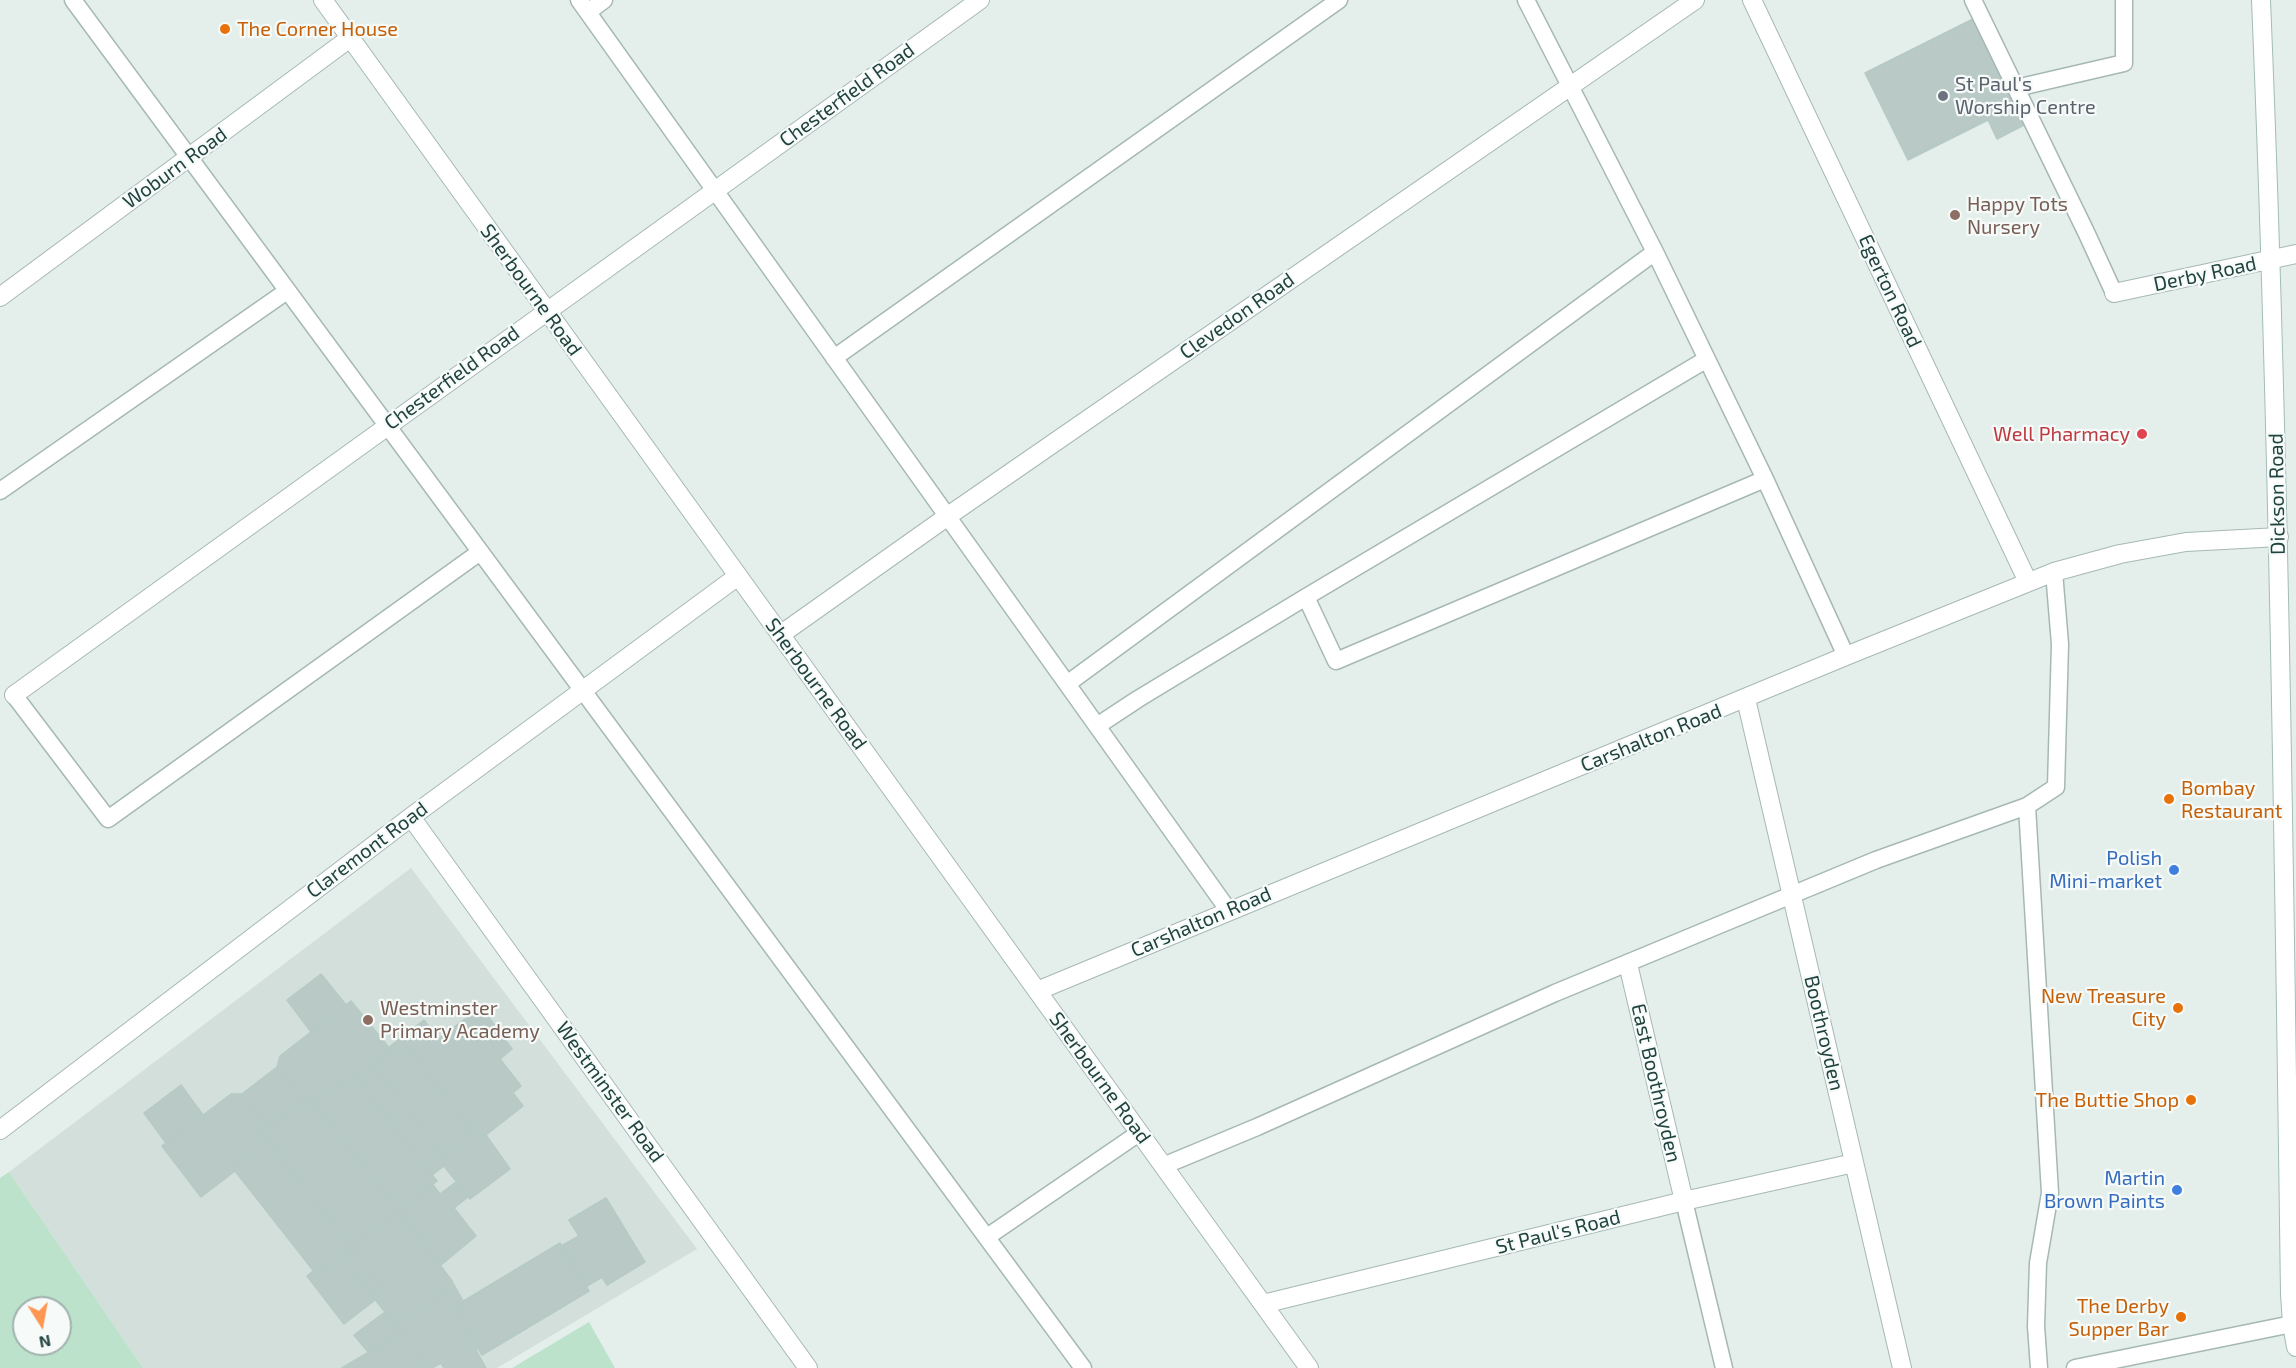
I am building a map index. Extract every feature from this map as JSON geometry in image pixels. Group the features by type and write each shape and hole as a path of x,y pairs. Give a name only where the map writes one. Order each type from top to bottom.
{"street":[{"name":"Sherbourne Road","path":"323,0 1309,1368"},
{"name":"Chesterfield Road","path":"14,695 546,310 980,0"},
{"name":"Clevedon Road","path":"780,635 948,516 1695,0"},
{"name":"Egerton Road","path":"1752,0 2028,582"},
{"name":"Dickson Road","path":"2261,0 2272,259 2292,1324 2296,1347"},
{"name":"Woburn Road","path":"0,297 350,38"},
{"name":"Derby Road","path":"2114,293 2296,254"},
{"name":"Carshalton Road","path":"1037,991 2054,572 2120,554 2186,542 2278,537"},
{"name":"Claremont Road","path":"0,1130 411,817 738,576"},
{"name":"Boothroyden","path":"1746,699 1902,1368"},
{"name":"Westminster Road","path":"411,817 808,1368"},
{"name":"East Boothroyden","path":"1629,964 1684,1201"},
{"name":"St Paul's Road","path":"1263,1304 1684,1201 1854,1163"}],"lane":[{"path":"73,0 1083,1368"},
{"path":"604,0 584,6 1229,911"},
{"path":"834,358 1340,0"},
{"path":"1526,0 1655,252 1766,478 1846,656"},
{"path":"1973,0 2114,293"},
{"path":"2016,88 2124,63 2124,0"},
{"path":"1067,684 1655,252"},
{"path":"0,491 287,291"},
{"path":"1097,726 1306,597 1707,359"},
{"path":"1306,597 1336,662 1766,478"},
{"path":"14,695 108,819 480,552"},
{"path":"1163,1166 1257,1127 1556,993 1876,860 2026,806 2056,787 2060,644 2054,572"},
{"path":"2026,806 2050,1193 2038,1263 2036,1326 2039,1368"},
{"path":"987,1237 1139,1133"},
{"path":"1684,1201 1724,1368"},
{"path":"2076,1368 2292,1324"}],"shaded area":[{"name":"Westminster Primary Academy","path":"411,868 697,1249 497,1368 143,1368 9,1172"}],"green space":[{"path":"9,1172 143,1368 0,1368 0,1178"},
{"path":"589,1322 615,1368 512,1368"}],"building":[{"name":"St Paul's Worship Centre","path":"1973,19 2024,125 1997,139 1988,120 1908,160 1865,73"},
{"path":"321,974 346,1005 311,1032 287,1000"},
{"path":"351,1001 390,1049 356,1077 353,1074 314,1104 309,1097 304,1100 277,1067 280,1056"},
{"path":"481,1007 512,1049 500,1059 521,1086 513,1093 523,1106 486,1135 472,1131 402,1040 390,1049 388,1048 424,1020 438,1039"},
{"path":"402,1040 472,1131 443,1155 373,1064"},
{"path":"373,1064 443,1155 444,1166 432,1175 356,1077"},
{"path":"277,1067 304,1100 268,1128 242,1094"},
{"path":"353,1074 437,1181 399,1211 314,1104"},
{"path":"181,1085 203,1115 166,1143 144,1113"},
{"path":"231,1094 242,1094 268,1128 261,1132 268,1140 232,1167 235,1171 201,1197 162,1146"},
{"path":"309,1097 399,1211 351,1247 261,1132"},
{"path":"472,1131 486,1135 510,1169 470,1199 444,1166 443,1155"},
{"path":"268,1140 351,1247 316,1274 232,1167"},
{"path":"456,1182 468,1197 454,1208 476,1236 441,1265 399,1211 433,1185 440,1194"},
{"path":"606,1198 645,1262 607,1285 602,1277 587,1286 563,1245 579,1236 569,1220"},
{"path":"399,1211 452,1281 444,1287 447,1291 416,1314 413,1311 405,1317 351,1247"},
{"path":"560,1243 589,1291 482,1355 458,1316 462,1313 457,1305"},
{"path":"351,1247 405,1317 413,1311 416,1314 447,1291 444,1287 452,1281 463,1301 457,1305 462,1313 458,1316 486,1368 444,1368 441,1363 432,1368 426,1368 404,1331 401,1333 341,1255"},
{"path":"341,1255 375,1300 344,1324 307,1276 313,1271 316,1274"},
{"path":"385,1312 401,1333 368,1352 354,1335"},
{"path":"404,1331 426,1368 342,1368 401,1333"}],"place":[{"name":"The Corner House","path":"225,29"},
{"name":"St Paul's Worship Centre","path":"1943,96"},
{"name":"Happy Tots Nursery","path":"1955,215"},
{"name":"Well Pharmacy","path":"2142,434"},
{"name":"Bombay Restaurant","path":"2169,799"},
{"name":"Polish Mini-market","path":"2174,870"},
{"name":"New Treasure City","path":"2178,1008"},
{"name":"Westminster Primary Academy","path":"368,1020"},
{"name":"The Buttie Shop","path":"2191,1100"},
{"name":"Martin Brown Paints","path":"2177,1190"},
{"name":"The Derby Supper Bar","path":"2181,1317"}]}
